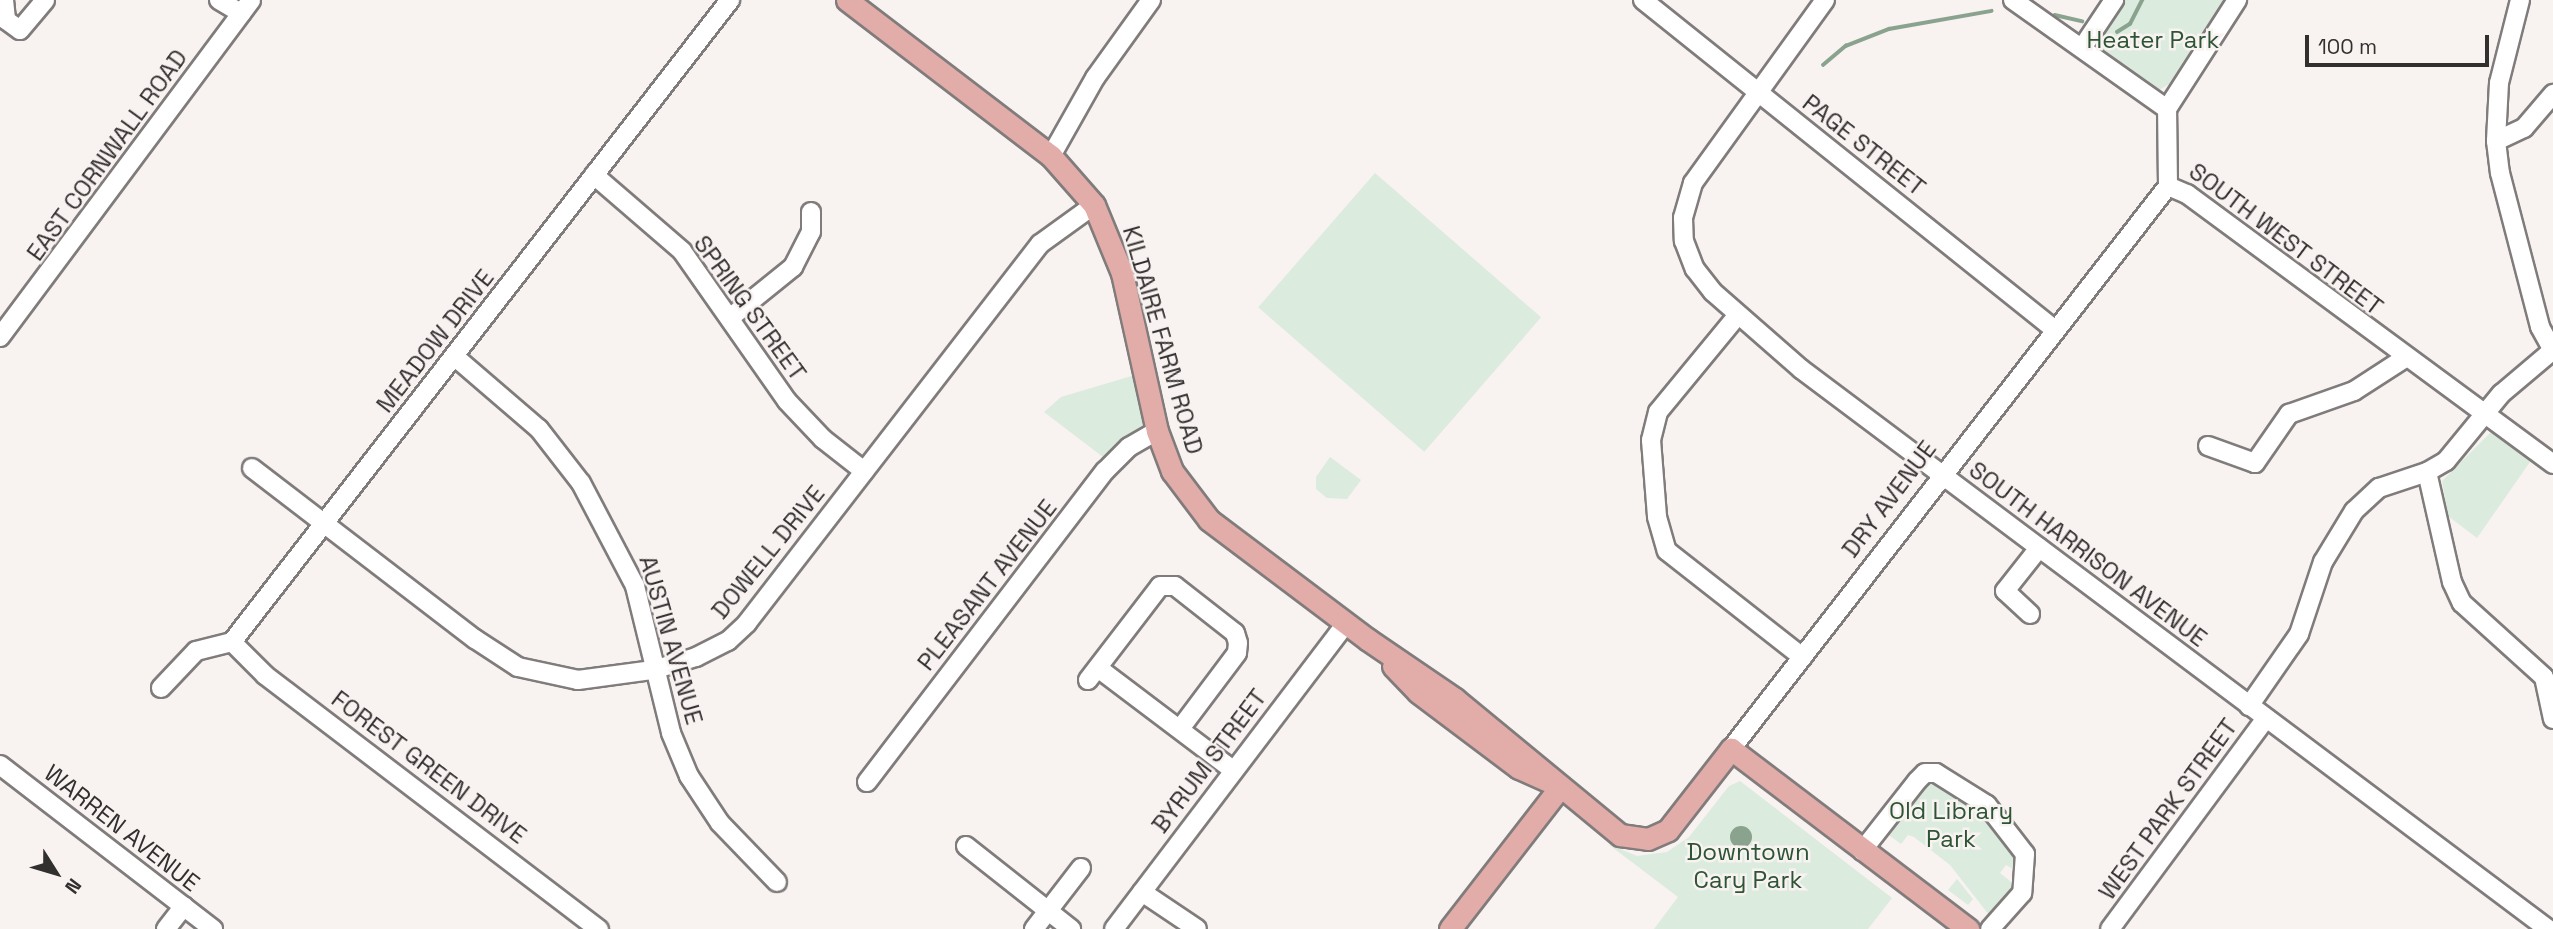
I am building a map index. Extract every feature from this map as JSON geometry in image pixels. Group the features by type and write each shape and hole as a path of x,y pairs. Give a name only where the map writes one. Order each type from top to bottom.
{"main road":[{"name":"KILDAIRE FARM ROAD","path":"847,0 1051,156 1094,205 1122,274 1157,431 1172,471 1209,520 1367,639 1465,706 1620,835 1648,839"},
{"path":"1731,749 1968,929"},
{"name":"DRY AVENUE","path":"1648,839 1675,823 1731,749"},
{"path":"1450,929 1557,785"}],"street":[{"path":"4,0 6,20 20,30 45,0"},
{"path":"219,0 246,7"},
{"name":"MEADOW DRIVE","path":"232,642 730,0"},
{"path":"1051,156 1095,78 1151,0"},
{"name":"PAGE STREET","path":"1643,0 2054,329"},
{"name":"SOUTH HARRISON AVENUE","path":"1825,0 1701,169 1683,218 1685,247 1695,269 1737,316 1941,475 2548,929"},
{"path":"2013,0 2167,109 2237,0"},
{"path":"2082,48 2114,0"},
{"path":"2520,0 2499,83 2497,141 2500,173 2540,327 2553,350"},
{"name":"EAST CORNWALL ROAD","path":"0,337 246,7"},
{"path":"2497,141 2524,128 2553,94"},
{"name":"SOUTH WEST STREET","path":"2167,109 2168,186 2187,194 2483,416 2553,464"},
{"name":"SPRING STREET","path":"594,175 668,237 731,317 787,401 823,439 864,471"},
{"name":"DRY AVENUE","path":"1731,749 2054,329 2168,186"},
{"name":"DOWELL DRIVE","path":"252,468 475,639 518,667 578,680 653,670 696,657 737,633 1040,244 1094,205"},
{"path":"731,317 793,267 811,232 811,212"},
{"path":"1737,316 1658,412 1651,440 1657,517 1665,545 1677,560 1802,657"},
{"name":"WEST PARK STREET","path":"2249,706 2299,634 2323,562 2354,511 2379,488 2427,472 2456,450 2483,416 2553,350"},
{"name":"AUSTIN AVENUE","path":"454,356 539,429 581,483 635,586 653,670 671,733 689,776 720,823 778,882"},
{"path":"2208,446 2255,463 2288,414 2354,391 2405,358"},
{"name":"PLEASANT AVENUE","path":"867,782 1105,471 1129,447 1157,431"},
{"path":"2427,472 2452,582 2462,603 2544,677 2553,719"},
{"path":"2030,614 2005,590 2039,548"},
{"path":"1180,730 1237,653 1238,643 1235,633 1175,586 1160,586 1093,674 1180,730 1233,770"},
{"name":"BYRUM STREET","path":"1114,929 1346,623"},
{"path":"161,688 196,651 232,642"},
{"name":"FOREST GREEN DRIVE","path":"232,642 247,660 333,728 599,929"},
{"name":"WEST PARK STREET","path":"2110,929 2266,718"},
{"name":"WARREN AVENUE","path":"0,765 213,929"},
{"path":"1862,851 1917,780 1925,773 1936,773 1987,805 2025,854 2022,892 1990,929"},
{"path":"966,846 1071,929"},
{"path":"1034,929 1081,868"},
{"path":"1142,891 1196,929"},
{"path":"166,929 184,906"}],"green space":[{"name":"Heater Park","path":"2121,0 2229,0 2171,83 2157,91 2096,47"},
{"path":"1375,173 1541,317 1424,452 1258,307"},
{"path":"1135,375 1147,424 1107,460 1044,412 1061,397"},
{"path":"2491,432 2532,459 2477,538 2448,516 2442,481"},
{"path":"1330,457 1361,480 1347,499 1327,498 1316,489 1316,477"},
{"name":"Old Library Park","path":"1928,776 1973,801 2020,855 2015,870 2006,865 2000,873 2016,886 1993,920 1950,865 1914,837 1908,835 1901,844 1882,830"},
{"name":"Downtown Cary Park","path":"1740,781 1892,898 1868,929 1654,929 1678,897 1608,844 1637,856 1667,852 1689,837 1729,786"},
{"path":"1957,879 1973,899 1968,905 1948,890"}],"shaded area":[{"path":"1741,826 1749,829 1752,837 1749,845 1741,848 1733,845 1730,837 1733,829"}],"waterway":[{"path":"2117,32 2130,24 2142,0"},
{"path":"1823,65 1846,46 1889,29 1991,11"},
{"path":"2055,15 2082,21"}]}
